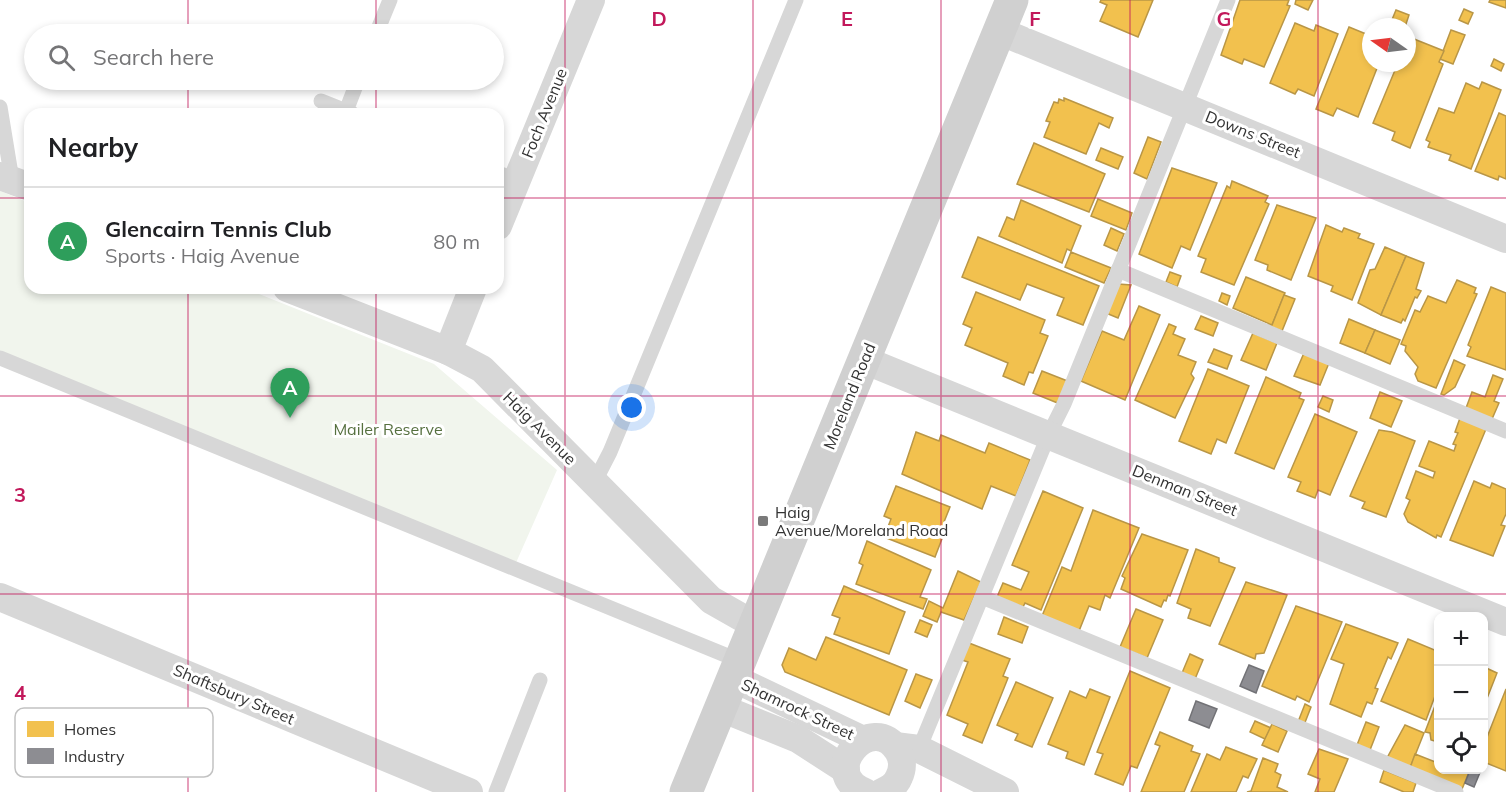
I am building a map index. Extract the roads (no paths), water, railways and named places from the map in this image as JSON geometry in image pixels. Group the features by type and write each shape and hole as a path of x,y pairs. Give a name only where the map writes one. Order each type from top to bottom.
{"main road":[{"name":"Moreland Road","path":"686,792 1012,0"}],"street":[{"name":"Foch Avenue","path":"504,193 507,177 591,0"},
{"name":"Downs Street","path":"999,31 1506,238"},
{"name":"Haig Avenue","path":"302,294 448,351 482,369 711,600 755,625"},
{"path":"448,351 471,294"},
{"name":"Denman Street","path":"864,360 1506,622"},
{"name":"Shaftsbury Street","path":"0,597 469,792"},
{"name":"Shamrock Street","path":"731,682 807,712 863,740 880,738 977,780"},
{"name":"Shamrock Street","path":"731,682 796,738 846,770 855,786 884,790"},
{"path":"796,738 807,712"},
{"path":"846,770 850,752 863,740"},
{"path":"884,790 902,768 899,753 907,748"},
{"path":"884,790 918,775 936,775 977,780 1005,792"}],"lane":[{"path":"380,24 390,0"},
{"path":"594,483 610,452 796,0"},
{"path":"907,748 982,597 1049,434 1064,404 1227,0"},
{"path":"351,108 356,90"},
{"path":"321,101 339,108"},
{"path":"0,107 14,181"},
{"path":"1118,270 1506,431"},
{"path":"0,358 731,682"},
{"path":"982,597 1456,792"},
{"path":"496,792 540,680"}],"place":[{"name":"Glencairn Tennis Club","path":"290,418"},
{"name":"Haig Avenue/Moreland Road","path":"763,521"}],"park label":[{"name":"Mailer Reserve","path":"388,429"}]}
